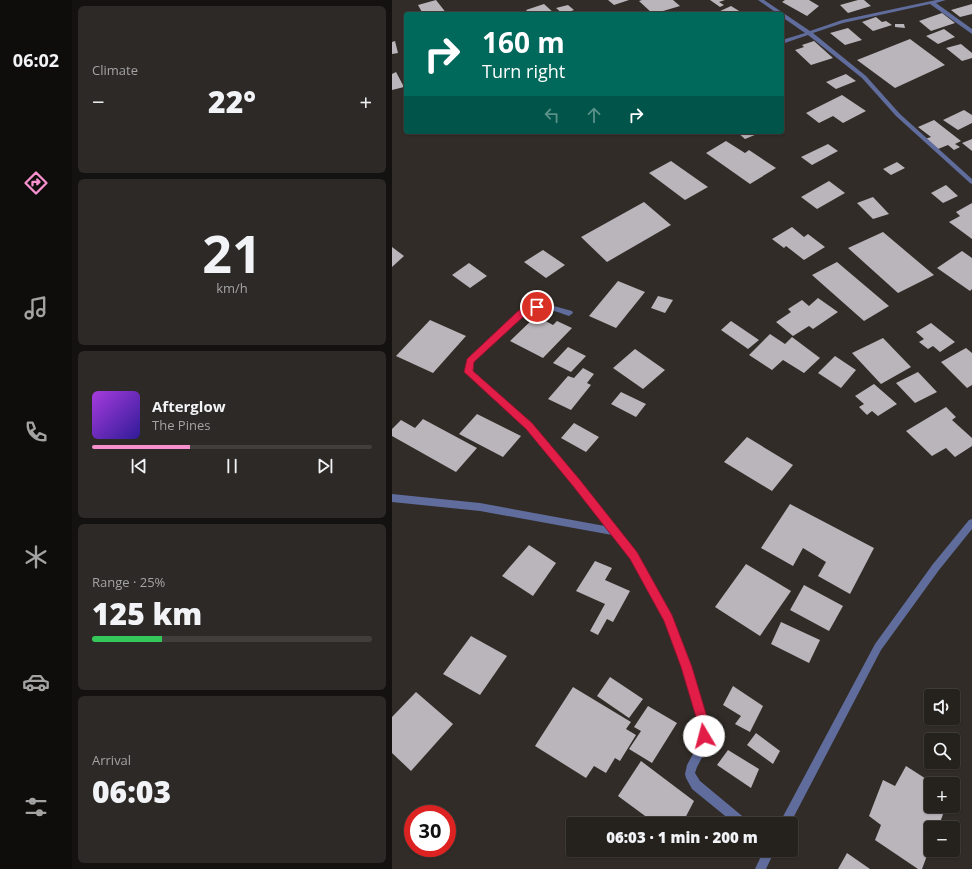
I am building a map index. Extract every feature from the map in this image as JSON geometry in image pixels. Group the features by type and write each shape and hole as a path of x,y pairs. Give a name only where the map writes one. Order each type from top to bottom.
{"street":[{"path":"761,0 778,12"},
{"path":"784,41 842,22 943,0"},
{"path":"932,3 972,32"},
{"path":"784,16 809,33 864,77 898,115 972,182"},
{"path":"568,313 556,309 537,307 521,314 470,361 469,372 529,426 633,556 669,619 687,667 704,727 704,744 692,765 690,774 696,785 735,817"},
{"path":"392,498 480,507 615,532"},
{"path":"788,817 878,647 936,567 972,523"},
{"path":"760,869 766,857"}],"building":[{"path":"436,0 445,12 422,12 418,5"},
{"path":"608,0 629,0 614,5"},
{"path":"673,0 680,6 660,12 651,12 639,1"},
{"path":"710,0 725,0 719,2 724,5 720,7"},
{"path":"785,0 809,0 819,6 807,16 782,2"},
{"path":"858,0 864,0 871,6 848,13 840,5"},
{"path":"544,4 553,12 528,12 526,10"},
{"path":"972,4 972,14 960,17 951,10"},
{"path":"568,5 574,10 561,12 556,8"},
{"path":"731,6 741,12 718,12"},
{"path":"942,13 955,23 931,31 919,21"},
{"path":"876,17 882,22 886,21 892,25 873,31 862,22"},
{"path":"895,24 904,24 905,28 895,27"},
{"path":"848,28 862,40 845,45 830,33"},
{"path":"944,29 955,37 938,44 926,36"},
{"path":"910,39 945,65 895,88 857,60"},
{"path":"395,41 398,53 392,54 392,42"},
{"path":"814,41 833,58 811,65 795,50 804,47 802,45"},
{"path":"961,44 972,53 972,58 962,61 946,48"},
{"path":"396,72 404,87 392,90 392,74"},
{"path":"846,74 856,81 836,89 826,82"},
{"path":"842,95 866,111 843,123 833,116 819,123 806,113"},
{"path":"964,110 972,115 972,123 958,130 943,120"},
{"path":"934,120 961,141 955,144 960,147 954,150 948,145 938,149 925,139 931,137 918,127"},
{"path":"739,134 757,134 745,139"},
{"path":"972,139 972,151 962,143"},
{"path":"726,141 745,153 749,150 776,168 750,184 706,153"},
{"path":"828,144 838,151 812,165 801,157"},
{"path":"671,161 708,187 685,200 649,173"},
{"path":"897,162 905,168 891,175 883,169"},
{"path":"829,181 845,193 817,209 801,197"},
{"path":"946,185 958,196 943,203 931,193"},
{"path":"873,197 889,214 873,219 857,203"},
{"path":"644,202 671,225 607,262 581,237"},
{"path":"972,203 972,239 949,222 960,216 956,212"},
{"path":"792,227 804,237 808,234 825,247 804,260 786,246 784,248 772,239"},
{"path":"883,232 934,275 898,293 848,248"},
{"path":"392,247 404,256 392,267"},
{"path":"543,250 565,265 546,278 524,262"},
{"path":"962,251 972,258 972,289 970,291 937,268"},
{"path":"837,262 889,306 864,321 812,275"},
{"path":"469,263 487,276 470,288 452,275"},
{"path":"618,281 645,292 616,328 589,316"},
{"path":"658,296 673,300 665,313 651,308"},
{"path":"818,298 838,312 813,329 809,326 793,336 776,322 791,312 788,309 802,300 809,306"},
{"path":"536,316 553,325 557,321 572,328 543,358 510,341"},
{"path":"430,320 466,336 433,373 396,356"},
{"path":"731,321 759,340 748,349 721,330"},
{"path":"931,323 955,342 940,352 933,346 928,349 919,342 924,339 916,332"},
{"path":"770,334 785,344 792,337 820,358 804,373 783,360 772,370 749,355"},
{"path":"883,338 911,367 881,384 852,353"},
{"path":"568,347 586,356 571,372 553,363"},
{"path":"966,348 972,353 972,385 967,388 941,362"},
{"path":"635,349 665,370 643,389 613,368"},
{"path":"835,356 856,370 841,388 818,373"},
{"path":"583,368 594,374 587,383 591,385 571,410 548,399 568,376 574,378"},
{"path":"918,372 937,392 915,403 896,383"},
{"path":"874,384 897,404 878,416 872,411 867,415 859,407 864,404 855,396"},
{"path":"621,392 646,404 636,417 611,404"},
{"path":"946,407 956,417 952,420 972,438 972,446 955,457 946,448 932,456 906,431"},
{"path":"477,414 521,436 503,457 459,434"},
{"path":"423,419 477,448 456,472 392,436 392,429 401,420 415,428"},
{"path":"574,423 599,437 586,452 561,438"},
{"path":"747,437 793,465 772,491 724,462"},
{"path":"790,504 874,548 850,594 818,576 826,562 803,548 793,566 761,548"},
{"path":"529,545 556,563 533,596 502,576"},
{"path":"595,561 612,568 605,580 630,591 613,622 607,619 598,635 590,631 605,604 576,591"},
{"path":"746,564 791,591 760,636 715,607"},
{"path":"804,585 843,606 829,631 790,610"},
{"path":"781,622 820,640 809,663 771,644"},
{"path":"471,636 507,656 480,695 443,674"},
{"path":"610,677 643,699 629,718 597,696"},
{"path":"733,686 763,706 750,732 735,724 741,716 723,705"},
{"path":"573,687 631,722 626,729 636,735 620,761 615,758 606,773 594,766 586,778 535,746"},
{"path":"416,692 453,724 411,771 392,753 392,717"},
{"path":"648,706 677,723 652,763 629,749 641,731 634,727"},
{"path":"756,733 780,751 773,764 747,745"},
{"path":"728,750 759,769 751,788 717,765"},
{"path":"641,761 694,801 686,817 646,817 618,796"},
{"path":"906,766 924,778 924,813 943,813 941,821 924,821 924,857 926,857 922,869 918,869 875,840 881,825 869,816 883,780 895,786"},
{"path":"847,853 870,869 838,869"}],"route":[{"path":"537,307 521,314 470,361 469,372 529,426 577,483 633,556 669,619 687,667 704,727 704,736"}]}
